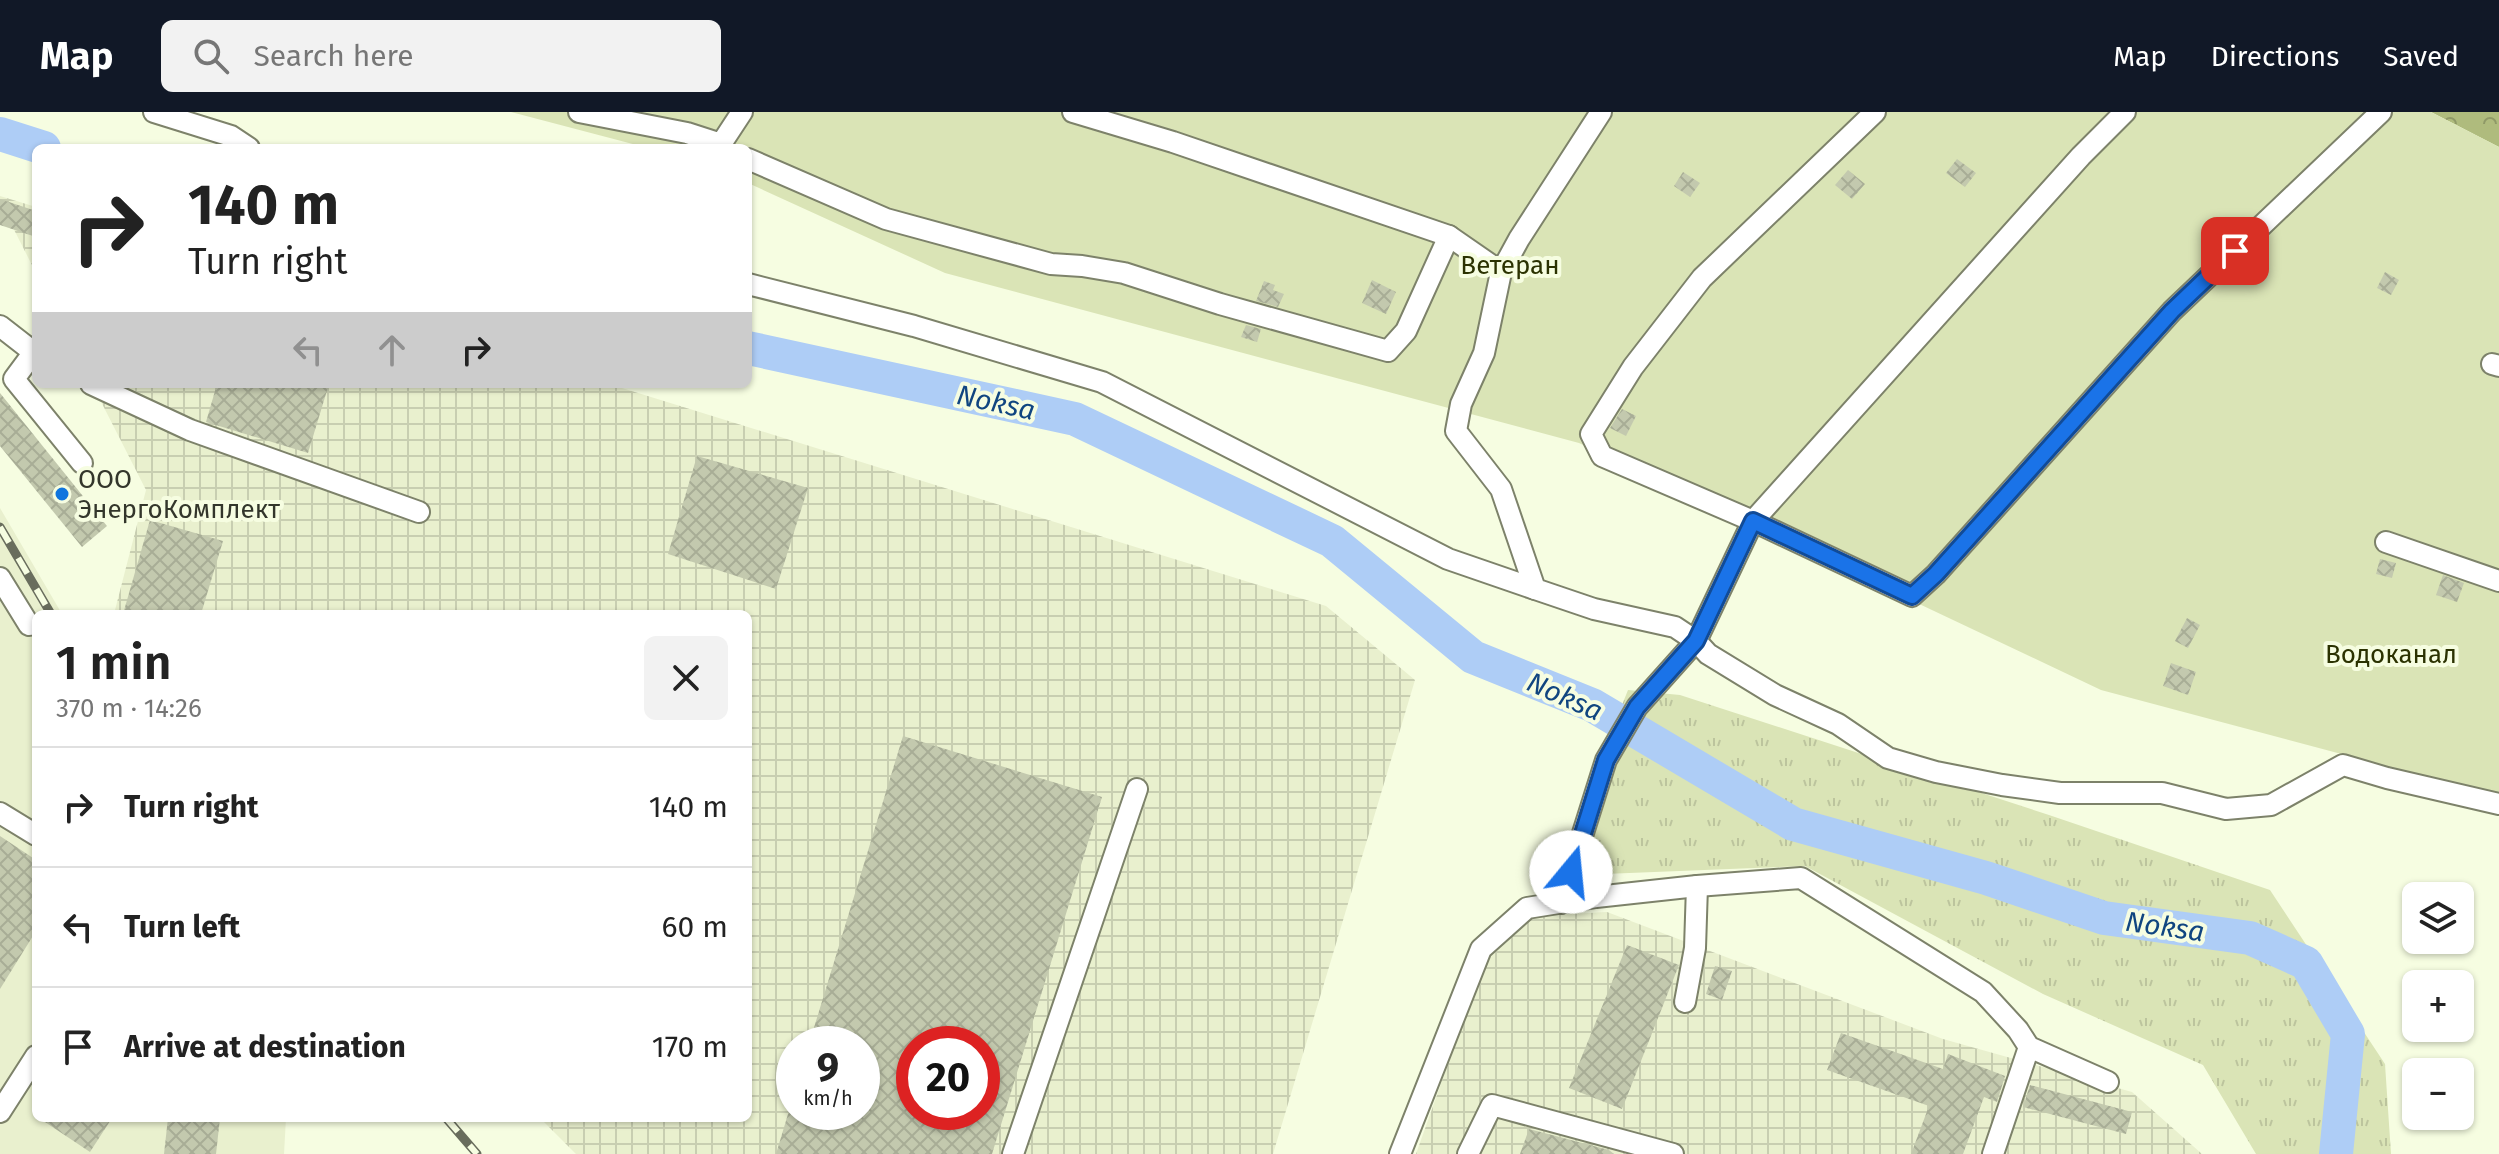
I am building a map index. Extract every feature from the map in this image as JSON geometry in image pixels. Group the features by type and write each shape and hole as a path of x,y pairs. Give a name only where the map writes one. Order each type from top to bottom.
{"lane":[{"path":"154,112 231,136 243,144"},
{"path":"579,112 687,133 718,144"},
{"path":"725,144 742,112"},
{"path":"1073,112 1187,147 1449,236 1501,272"},
{"path":"1535,589 1501,489 1456,431 1461,404 1484,353 1501,272 1601,112"},
{"path":"1875,112 1702,278 1633,367 1591,434 1602,456 1753,521 1912,596 1936,574 2172,311 2381,112"},
{"path":"1561,903 1606,760 1637,707 1696,641 1753,521 2081,156 2125,112"},
{"path":"752,161 886,219 1051,264 1124,273 1220,304 1388,351 1406,331 1449,236"},
{"path":"752,285 914,326 1102,382 1448,559 1594,609 1675,627 1721,662 1775,695 1838,724 1888,758 1936,772 2060,793 2162,793 2226,809 2271,805 2343,765 2499,804"},
{"path":"0,326 32,351"},
{"path":"32,357 14,379 82,463"},
{"path":"100,388 190,430 419,512"},
{"path":"2386,542 2499,581"},
{"path":"0,578 29,625"},
{"path":"1013,1154 1137,789"},
{"path":"0,813 32,833"},
{"path":"1400,1154 1481,949 1527,908 1697,886 1801,878 1983,992 2018,1030 2029,1047 2108,1082"},
{"path":"1685,1002 1695,948 1697,886"},
{"path":"1993,1154 2029,1047"},
{"path":"0,1112 32,1062"},
{"path":"1468,1154 1492,1105 1666,1153"}],"shaded area":[{"path":"0,196 32,206 32,265 0,202"},
{"path":"94,388 622,388 1326,606 1415,680 1273,1154 576,1154 544,1122 752,1122 752,610 115,610 146,490"},
{"path":"0,508 60,610 32,610 32,1122 286,1122 284,1154 0,1154"},
{"path":"1607,912 1943,1039 2132,1092 2202,1154 1416,1154 1486,957 1531,916"}],"green space":[{"path":"511,112 2431,112 2499,147 2499,796 2101,690 1579,443 945,273 752,185 752,144 633,144"},
{"path":"2431,112 2499,112 2499,147 2497,146"},
{"path":"1628,690 1680,695 2270,890 2385,1064 2391,1154 2256,1154 2203,1065 2043,994 1805,866 1554,876"}],"building":[{"path":"1957,159 1976,173 1965,187 1946,173"},
{"path":"1848,170 1865,184 1852,199 1835,185"},
{"path":"1683,172 1700,183 1690,197 1674,186"},
{"path":"0,199 32,210 32,236 0,225"},
{"path":"2385,272 2399,280 2391,295 2377,288"},
{"path":"1372,280 1396,292 1386,314 1362,303"},
{"path":"1264,281 1275,285 1273,290 1284,294 1278,307 1256,301"},
{"path":"1246,325 1261,329 1257,342 1241,337"},
{"path":"216,388 328,388 308,453 206,422"},
{"path":"0,393 107,526 82,547 0,446"},
{"path":"1622,409 1636,416 1626,436 1610,428"},
{"path":"697,456 808,488 776,589 668,554"},
{"path":"150,520 223,541 202,610 124,610"},
{"path":"2380,559 2396,563 2392,578 2376,574"},
{"path":"2443,575 2464,583 2457,602 2436,595"},
{"path":"2187,618 2200,625 2188,648 2175,641"},
{"path":"2171,663 2196,672 2188,695 2163,686"},
{"path":"903,736 1102,797 1000,1128 1000,1026 896,1026 896,1130 999,1130 992,1154 776,1154 783,1130 880,1130 880,1026 814,1026"},
{"path":"0,836 32,857 32,937 0,989"},
{"path":"1627,945 1679,965 1622,1109 1569,1088"},
{"path":"1715,966 1732,971 1722,1000 1706,994"},
{"path":"1841,1033 1943,1069 1948,1054 2005,1076 1997,1102 1984,1097 1963,1154 1911,1154 1929,1106 1827,1070"},
{"path":"2030,1085 2132,1112 2126,1134 2023,1107"},
{"path":"45,1122 109,1122 90,1152"},
{"path":"168,1122 220,1122 216,1154 164,1154"},
{"path":"1529,1129 1609,1150 1614,1154 1520,1154"}],"waterway":[{"name":"Noksa","path":"0,134 32,144"},
{"name":"Noksa","path":"752,349 1075,419 1332,541 1473,657 1592,705 1793,824 1986,878 2104,918 2250,938 2306,963 2348,1034 2336,1154"}],"railway":[{"path":"0,527 49,610"},
{"path":"449,1122 477,1154"}],"place":[{"name":"ООО ЭнергоКомплект","path":"62,494"}],"route":[{"path":"1571,872 1606,760 1637,707 1696,641 1753,521 1912,596 1936,574 2172,311 2235,251"}],"park label":[{"name":"Ветеран","path":"1510,265"},
{"name":"Водоканал","path":"2391,654"}]}
